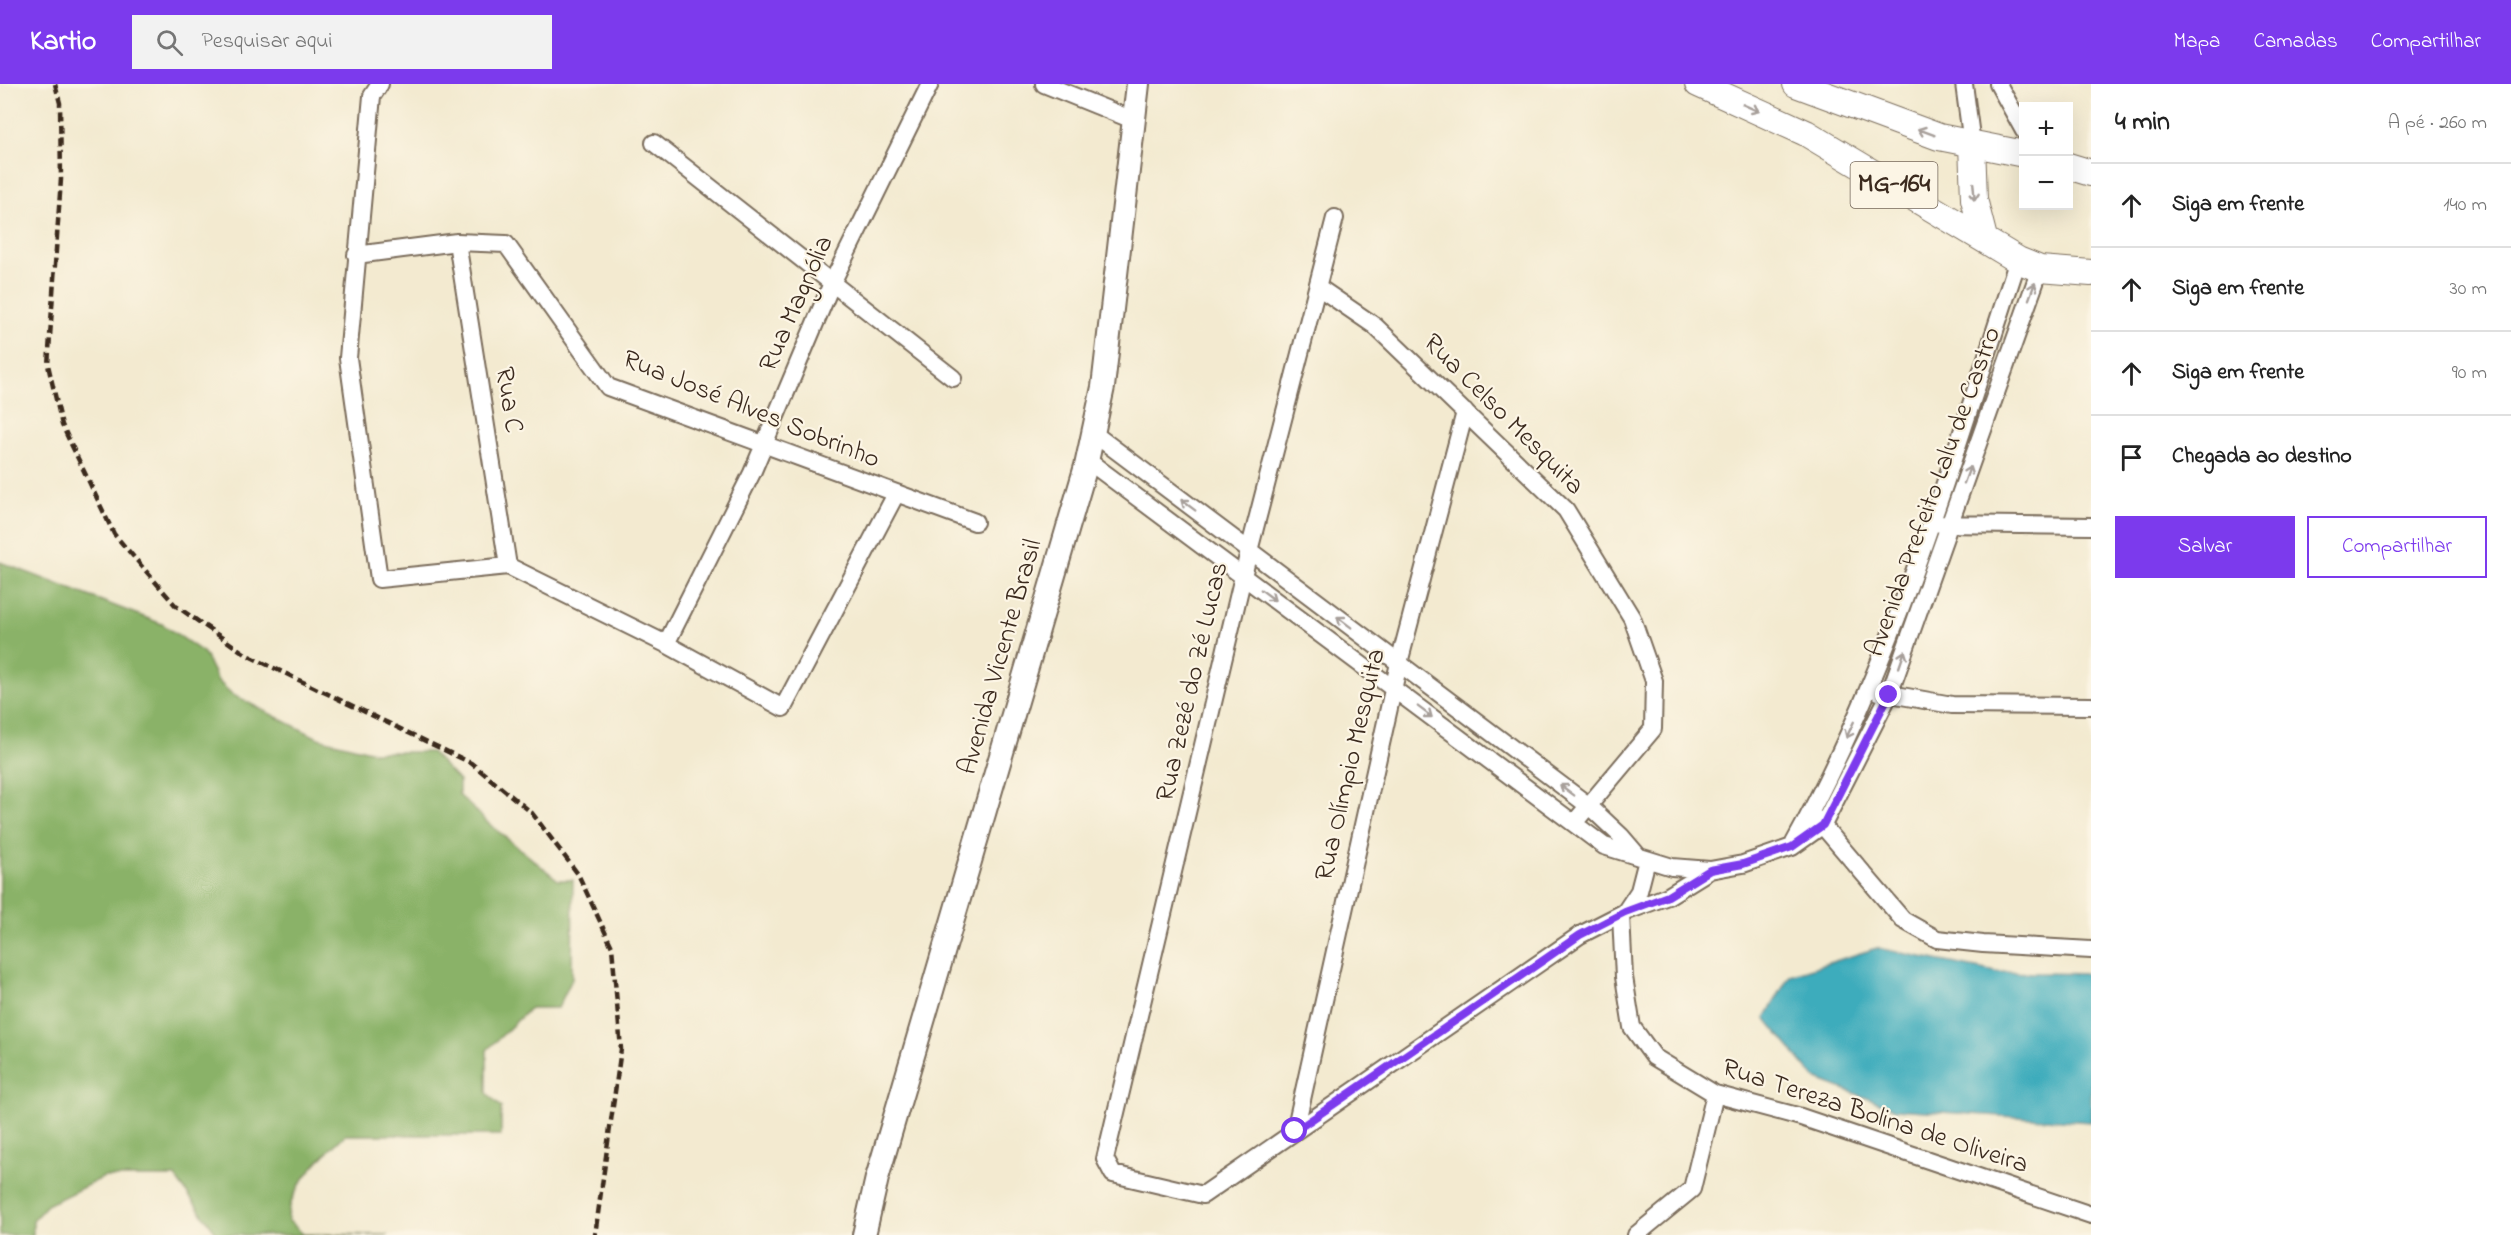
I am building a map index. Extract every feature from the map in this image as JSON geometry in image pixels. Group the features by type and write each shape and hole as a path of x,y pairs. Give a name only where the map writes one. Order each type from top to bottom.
{"main road":[{"name":"MG-164","path":"1698,84 1806,133 2029,264 2080,272"},
{"name":"MG-164","path":"1796,84 1939,137 2019,153"},
{"path":"1972,144 1974,199 1984,238"},
{"path":"2073,168 2091,173"},
{"path":"2080,272 2091,254"}],"street":[{"name":"Rua Magnólia","path":"666,644 752,473 832,283 930,84"},
{"path":"1044,84 1133,120"},
{"name":"Avenida Vicente Brasil","path":"864,1235 877,1178 985,817 1087,460 1103,387 1138,84"},
{"path":"1964,84 1972,144"},
{"path":"1998,84 2019,122"},
{"path":"376,90 356,255 348,358 379,579 508,566 666,644 783,708 896,494"},
{"path":"654,143 953,378"},
{"name":"Rua Zezé do Zé Lucas","path":"1295,1131 1203,1195 1113,1174 1105,1159 1249,551 1335,218"},
{"name":"Rua José Alves Sobrinho","path":"356,255 457,242 506,244 608,387 762,446 975,522"},
{"name":"Rua C","path":"457,242 508,566"},
{"name":"Avenida Prefeito Lalu de Castro","path":"1817,820 1869,689 2029,264"},
{"name":"Avenida Prefeito Lalu de Castro","path":"1087,460 1604,846 1672,867 1710,870 1743,864 1792,847 1817,820 1889,695 1949,525 2029,264"},
{"name":"Rua Celso Mesquita","path":"1318,287 1375,326 1566,510 1632,618 1654,681 1653,729 1574,823"},
{"name":"Rua Olímpio Mesquita","path":"1295,1131 1399,663 1465,412"},
{"path":"1093,433 1589,806 1643,859 1639,891 1623,914"},
{"path":"1930,523 2091,526"},
{"path":"1869,689 1889,695 1952,705 2091,706"},
{"path":"1817,820 1903,920 1937,939 2091,950"},
{"path":"1295,1131 1580,935 1668,896 1710,870"},
{"name":"Rua Tereza Bolina de Oliveira","path":"1623,914 1624,977 1632,1027 1654,1057 1715,1094 1801,1117 2091,1215"},
{"path":"1636,1235 1692,1189 1715,1094"}],"green space":[{"path":"0,562 162,624 204,653 218,681 233,695 318,738 374,752 431,752 459,781 459,795 488,823 558,880 573,880 572,979 558,1008 530,1008 487,1050 487,1093 501,1107 501,1135 345,1135 308,1173 294,1196 288,1220 303,1234 388,1235 218,1235 175,1177 104,1177 47,1205 33,1220 33,1235 0,1235"}],"water":[{"path":"1877,948 1996,972 2091,974 2091,1122 1895,1109 1815,1078 1765,1018 1790,975"}],"railway":[{"path":"55,84 60,103 61,179 48,365 62,425 114,534 176,606 247,655 471,763 532,813 578,874 612,947 621,1049 595,1235"}],"route":[{"path":"1295,1131 1580,935 1625,912 1645,907 1668,896 1710,870 1743,864 1792,847 1823,825 1889,695"}]}
